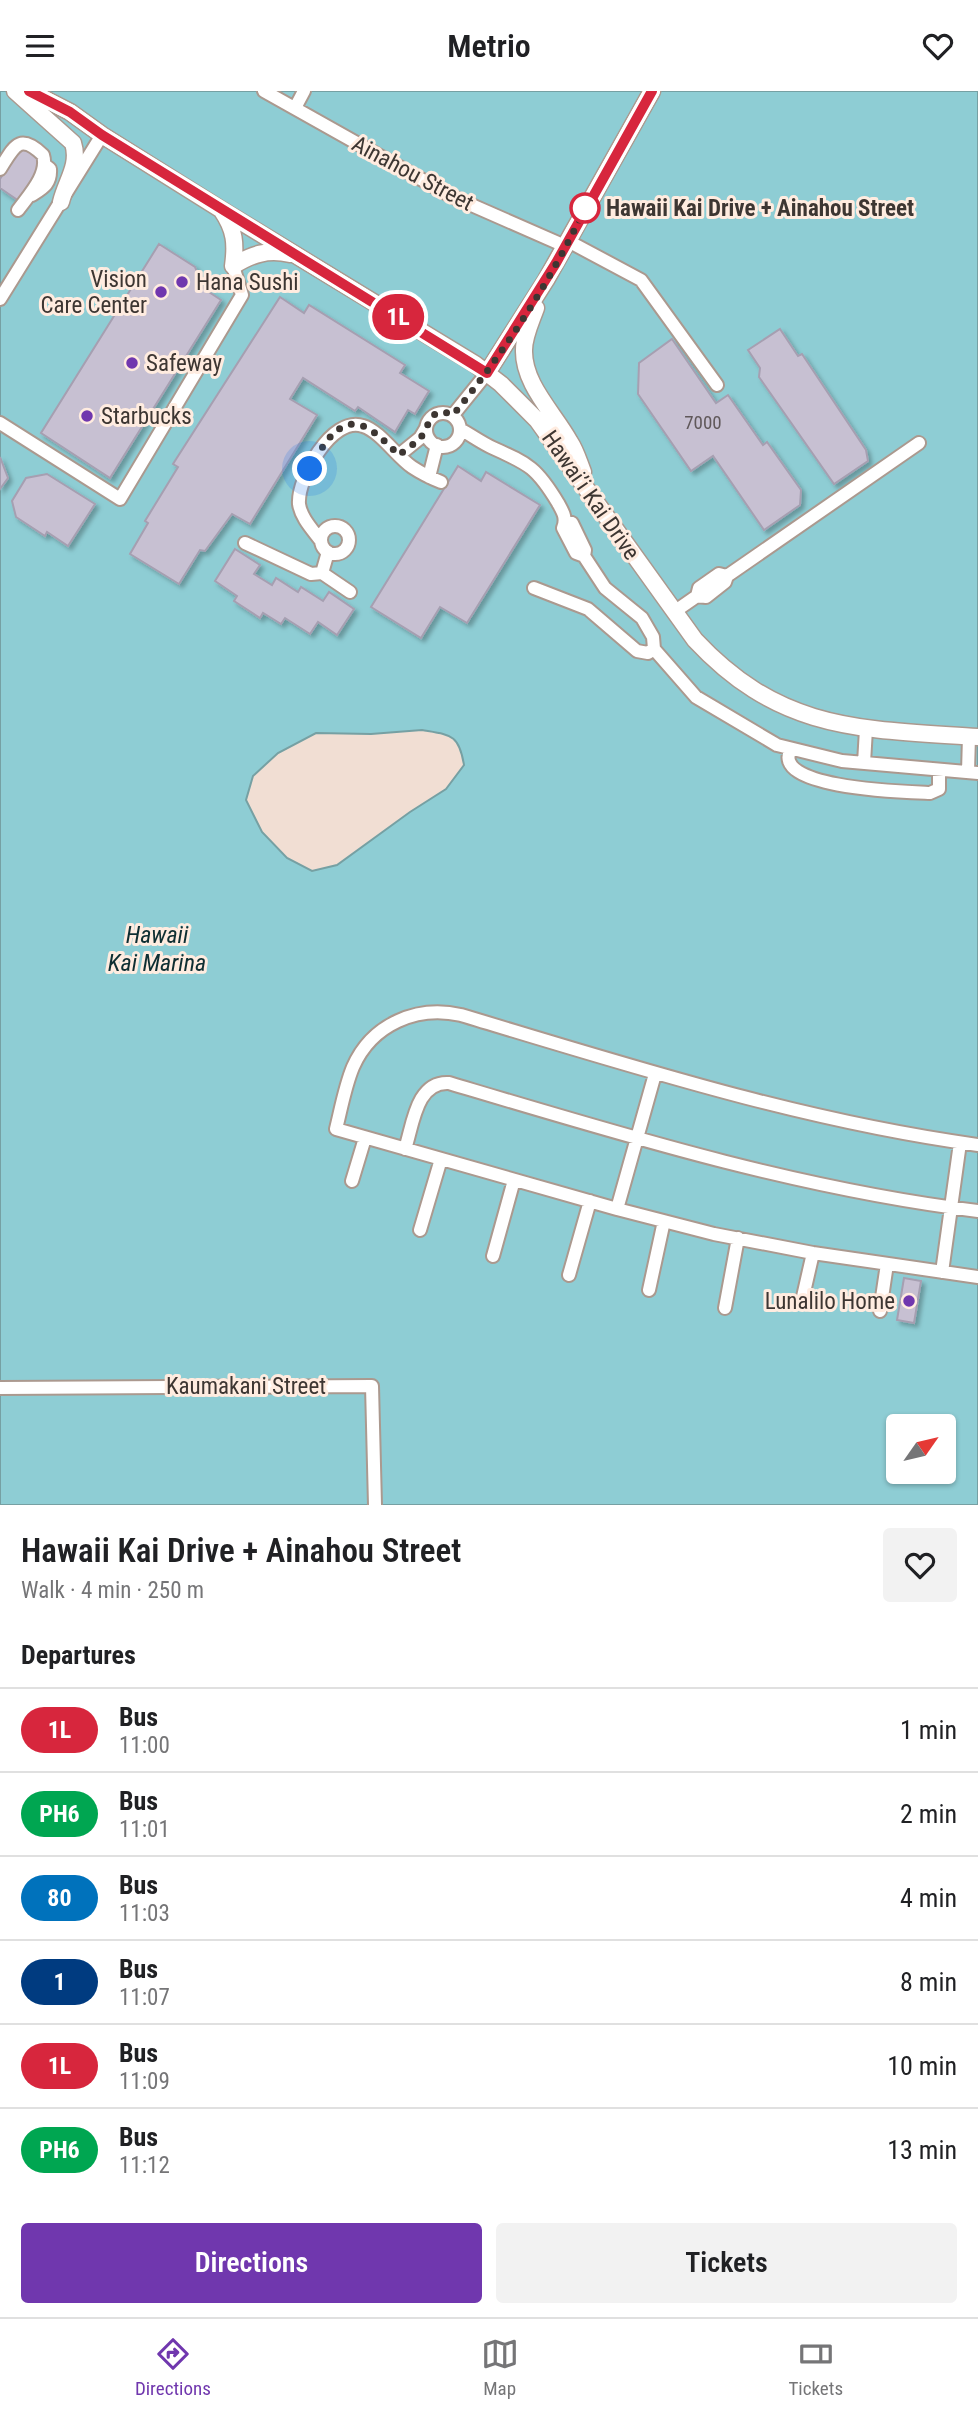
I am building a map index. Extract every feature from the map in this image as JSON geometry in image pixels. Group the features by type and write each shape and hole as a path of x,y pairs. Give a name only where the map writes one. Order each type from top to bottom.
{"main road":[{"path":"15,91 73,143 76,162 61,201"},
{"name":"Hawai’i Kai Drive","path":"29,91 70,112 220,209 487,373 537,420 674,612 709,655 759,693 816,718 866,729 973,737"},
{"path":"487,373 546,280 652,91"},
{"path":"220,209 230,223 235,238 233,266"},
{"path":"233,266 256,254 269,251 295,255"},
{"path":"546,280 525,339 525,364 531,380 571,443 596,501"}],"street":[{"name":"Ainahou Street","path":"264,91 451,196 567,244 641,280 716,385"},
{"path":"295,108 304,91"},
{"path":"0,299 102,135"},
{"path":"0,169 15,145 22,143 32,146 41,153 45,165 50,169 47,185 22,205"},
{"path":"0,423 120,499 242,295 233,266"},
{"path":"453,415 487,373"},
{"path":"399,455 420,438 436,414 453,415 459,424 460,434 454,443"},
{"path":"322,573 325,546 306,523 299,505 302,483 332,433 347,425 363,426 412,467 435,479 437,445"},
{"path":"426,428 430,439 437,445 444,447 454,443 491,447"},
{"path":"460,429 524,462 538,474 557,502 566,521 563,528 576,553 583,556 612,594 642,618 653,637 654,649 696,697 777,745 842,761 973,773 973,737"},
{"path":"674,612 697,596 699,588 719,574 727,576 919,443"},
{"path":"245,543 311,574 322,573 350,592"},
{"path":"534,588 588,609 637,651 648,653 654,649"},
{"path":"597,615 612,594"},
{"path":"864,763 866,729"},
{"path":"791,749 787,757 789,762 804,776 861,789 930,793 939,789 939,770"},
{"path":"978,1145 807,1112 655,1074 446,1012 423,1013 401,1020 380,1031 364,1048 352,1068 336,1129 664,1221 813,1253 978,1277"},
{"path":"617,1209 655,1074"},
{"path":"405,1149 424,1093 441,1082 637,1139 821,1184 978,1211"},
{"path":"352,1181 365,1137"},
{"path":"942,1272 960,1143"},
{"path":"420,1230 441,1159"},
{"path":"493,1257 514,1180"},
{"path":"569,1275 590,1201"},
{"path":"649,1290 664,1221"},
{"path":"725,1308 738,1238"},
{"path":"802,1301 813,1253"},
{"path":"880,1311 887,1264"},
{"name":"Kaumakani Street","path":"0,1388 372,1386 375,1505"}],"water":[{"name":"Hawaii Kai Marina","path":"0,91 978,91 978,1505 0,1505","holes":["422,730 440,733 456,742 464,765 446,789 337,865 312,871 287,858 262,832 246,800 253,776 278,753 316,733 371,734"]}],"building":[{"path":"22,145 45,160 19,201 0,188 0,179"},
{"path":"159,244 195,267 203,288 221,300 110,478 41,433"},
{"path":"280,297 304,313 309,305 405,365 400,373 429,391 415,414 408,410 395,432 358,407 355,411 303,378 290,399 317,415 250,524 232,514 205,551 200,550 179,584 130,554 148,523 145,521 178,467 173,464"},
{"path":"780,329 798,356 802,354 866,450 868,461 834,484 759,377 760,368 748,350"},
{"path":"672,339 716,403 728,395 763,445 767,442 801,490 800,505 764,530 713,456 691,471 638,394 639,363"},
{"path":"0,457 8,478 0,489"},
{"path":"458,466 481,481 486,472 540,505 467,623 440,607 421,638 371,607"},
{"path":"47,474 95,504 68,546 47,532 45,536 16,517 12,501 26,478"},
{"path":"235,549 260,565 254,574 272,585 276,578 298,592 301,587 323,601 329,592 354,609 337,635 318,622 310,634 285,618 281,624 263,613 260,618 234,601 237,596 215,581"},
{"name":"Lunalilo Home","path":"904,1278 921,1281 914,1323 897,1320"}],"bus line":[{"name":"1L","path":"29,91 70,112 220,209 487,373 556,263 652,91"}],"place":[{"name":"Hawaii Kai Drive + Ainahou Street","path":"585,208"},
{"name":"Hana Sushi","path":"182,282"},
{"name":"Vision Care Center","path":"161,292"},
{"name":"Safeway","path":"132,363"},
{"name":"Starbucks","path":"87,416"},
{"name":"Lunalilo Home","path":"909,1301"}],"route":[{"path":"310,469 332,433 347,425 363,426 399,455 420,438 428,422 436,414 453,415 487,373 546,280 585,208"}]}
